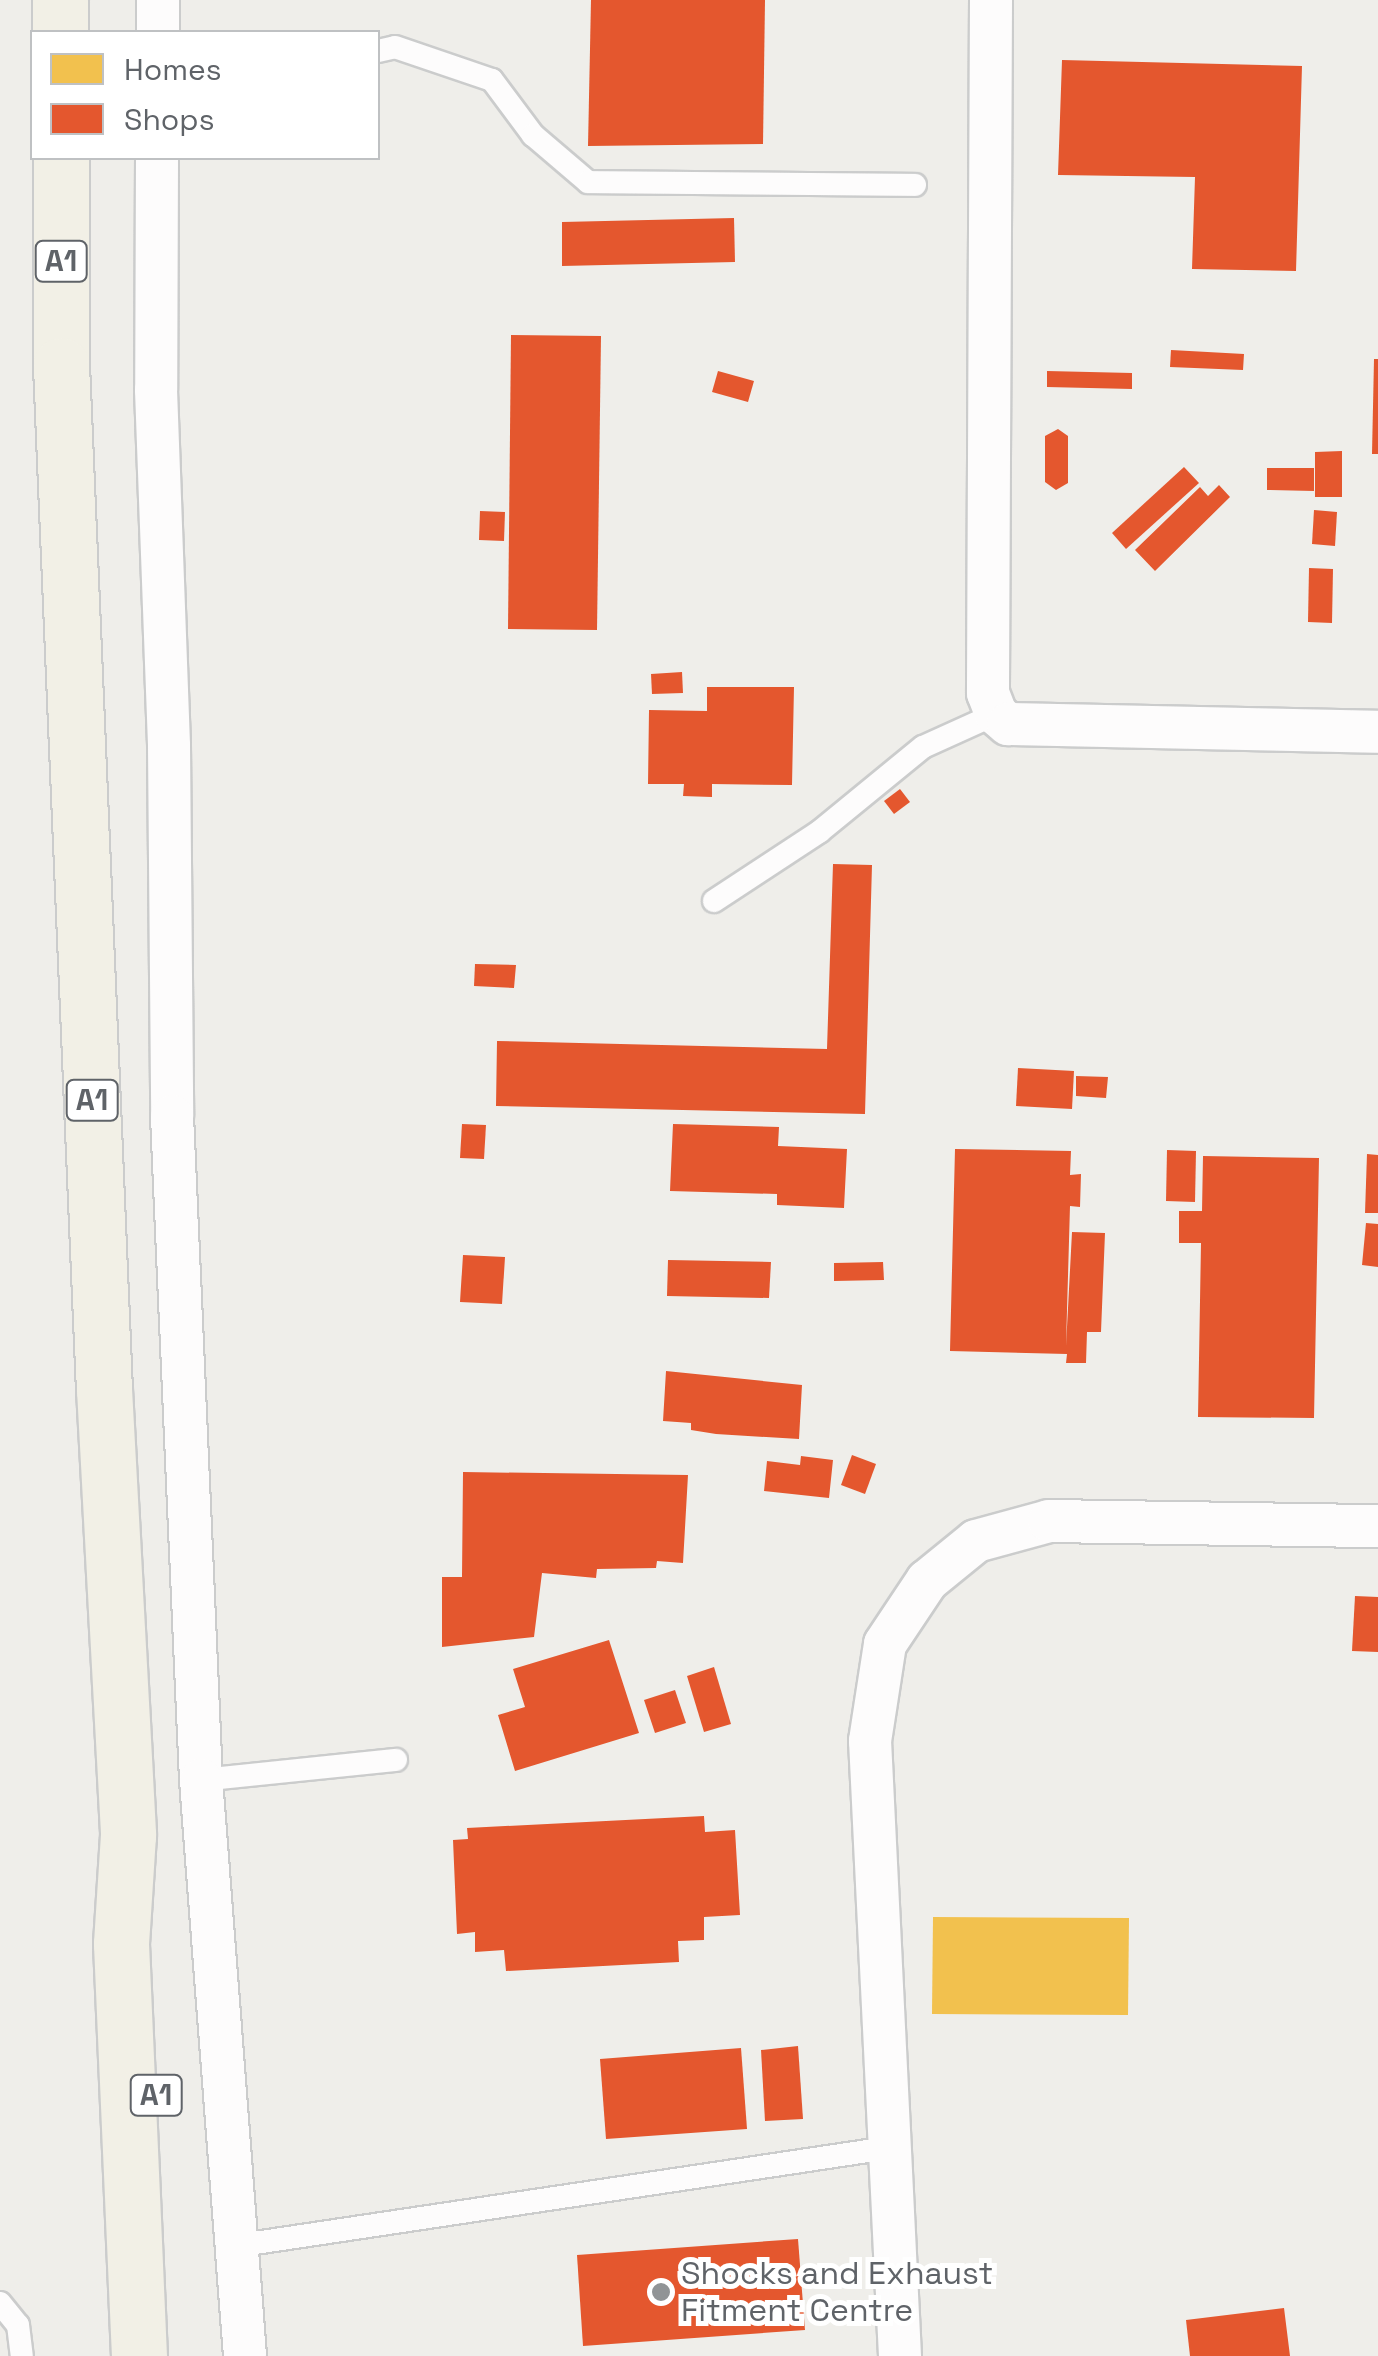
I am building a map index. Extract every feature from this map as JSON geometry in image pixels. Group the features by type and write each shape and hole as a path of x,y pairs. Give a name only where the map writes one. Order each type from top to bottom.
{"highway":[{"path":"60,0 60,30"},
{"name":"A1","path":"60,160 61,365 104,1390 128,1835 121,1944 139,2356"},
{"name":"A1","path":"128,1835 143,1896 174,2356"}],"street":[{"path":"158,0 158,30"},
{"path":"991,0 988,693 996,714 1008,724 1378,732"},
{"path":"157,160 156,390 169,746 172,1116 201,1780 245,2356"},
{"path":"900,2356 870,1741 885,1644 926,1581 976,1541 1049,1521 1378,1526"}],"lane":[{"path":"380,51 395,47 492,80 534,135 588,182 916,185"},
{"path":"714,901 819,832 923,747 996,714"},
{"path":"201,1780 396,1760"},
{"path":"235,2246 888,2148"},
{"path":"0,2303 18,2325 22,2356"}],"building: Homes":[{"path":"933,1917 1129,1918 1128,2015 932,2014"}],"building: Shops":[{"path":"591,0 765,0 763,144 588,146"},
{"path":"1062,60 1302,66 1296,271 1192,269 1195,177 1058,175"},
{"path":"734,218 735,262 562,266 562,222"},
{"path":"511,335 601,336 597,630 508,629"},
{"path":"1171,350 1244,354 1243,370 1170,367"},
{"path":"1374,359 1378,359 1378,454 1372,454"},
{"path":"718,371 754,381 748,402 712,392"},
{"path":"1047,371 1132,373 1132,389 1047,387"},
{"path":"1058,429 1068,436 1068,483 1056,490 1045,482 1045,436"},
{"path":"1342,451 1342,497 1315,497 1315,452"},
{"path":"1184,467 1199,483 1126,549 1112,533"},
{"path":"1267,468 1314,468 1314,491 1267,490"},
{"path":"1219,485 1230,497 1155,571 1135,550 1200,487 1208,496"},
{"path":"1314,510 1337,512 1335,546 1312,544"},
{"path":"480,511 505,512 504,541 479,540"},
{"path":"1309,568 1333,569 1332,623 1308,622"},
{"path":"682,672 683,693 652,694 651,674"},
{"path":"707,687 794,687 792,785 712,784 712,797 683,796 684,784 648,784 649,710 707,711"},
{"path":"900,789 910,802 894,814 884,801"},
{"path":"833,864 872,865 865,1114 496,1106 497,1041 827,1049"},
{"path":"475,964 516,965 514,988 474,986"},
{"path":"1018,1068 1074,1071 1072,1109 1016,1106"},
{"path":"1076,1076 1108,1077 1106,1098 1076,1096"},
{"path":"462,1124 486,1125 484,1159 460,1158"},
{"path":"673,1124 779,1127 778,1146 847,1149 844,1208 777,1205 777,1194 670,1191"},
{"path":"955,1149 1071,1151 1070,1175 1081,1174 1080,1207 1070,1206 1066,1346 1072,1232 1105,1233 1101,1332 1087,1332 1086,1363 1066,1363 1067,1354 950,1351"},
{"path":"1167,1150 1196,1151 1195,1202 1166,1201"},
{"path":"1367,1154 1378,1155 1378,1213 1365,1213"},
{"path":"1203,1156 1319,1158 1314,1418 1198,1417 1201,1243 1179,1243 1179,1211 1202,1211"},
{"path":"1366,1223 1378,1224 1378,1267 1362,1265"},
{"path":"463,1255 505,1257 502,1304 460,1302"},
{"path":"668,1260 771,1262 769,1298 667,1296"},
{"path":"883,1262 884,1280 834,1281 834,1263"},
{"path":"666,1371 802,1385 799,1439 716,1434 691,1430 691,1423 663,1421"},
{"path":"852,1455 876,1464 865,1494 841,1485"},
{"path":"801,1456 833,1460 829,1498 764,1491 767,1461 800,1465"},
{"path":"463,1472 688,1475 683,1563 657,1561 656,1568 597,1569 596,1578 542,1573 534,1637 442,1647 442,1577 462,1577"},
{"path":"1355,1596 1378,1597 1378,1652 1352,1651"},
{"path":"609,1640 639,1733 515,1771 498,1715 525,1707 513,1669"},
{"path":"714,1667 731,1724 704,1732 687,1676"},
{"path":"675,1690 686,1723 655,1733 644,1700"},
{"path":"704,1816 705,1832 735,1830 740,1915 704,1917 704,1940 678,1941 679,1962 506,1971 504,1950 475,1952 475,1932 457,1934 453,1840 468,1839 467,1828"},
{"path":"798,2046 803,2119 765,2121 761,2050"},
{"path":"741,2048 747,2129 606,2139 600,2059"},
{"path":"798,2239 805,2330 583,2346 577,2255"},
{"path":"1284,2308 1290,2356 1190,2356 1186,2320"}],"place":[{"name":"Shocks and Exhaust Fitment Centre","path":"661,2292"}]}
